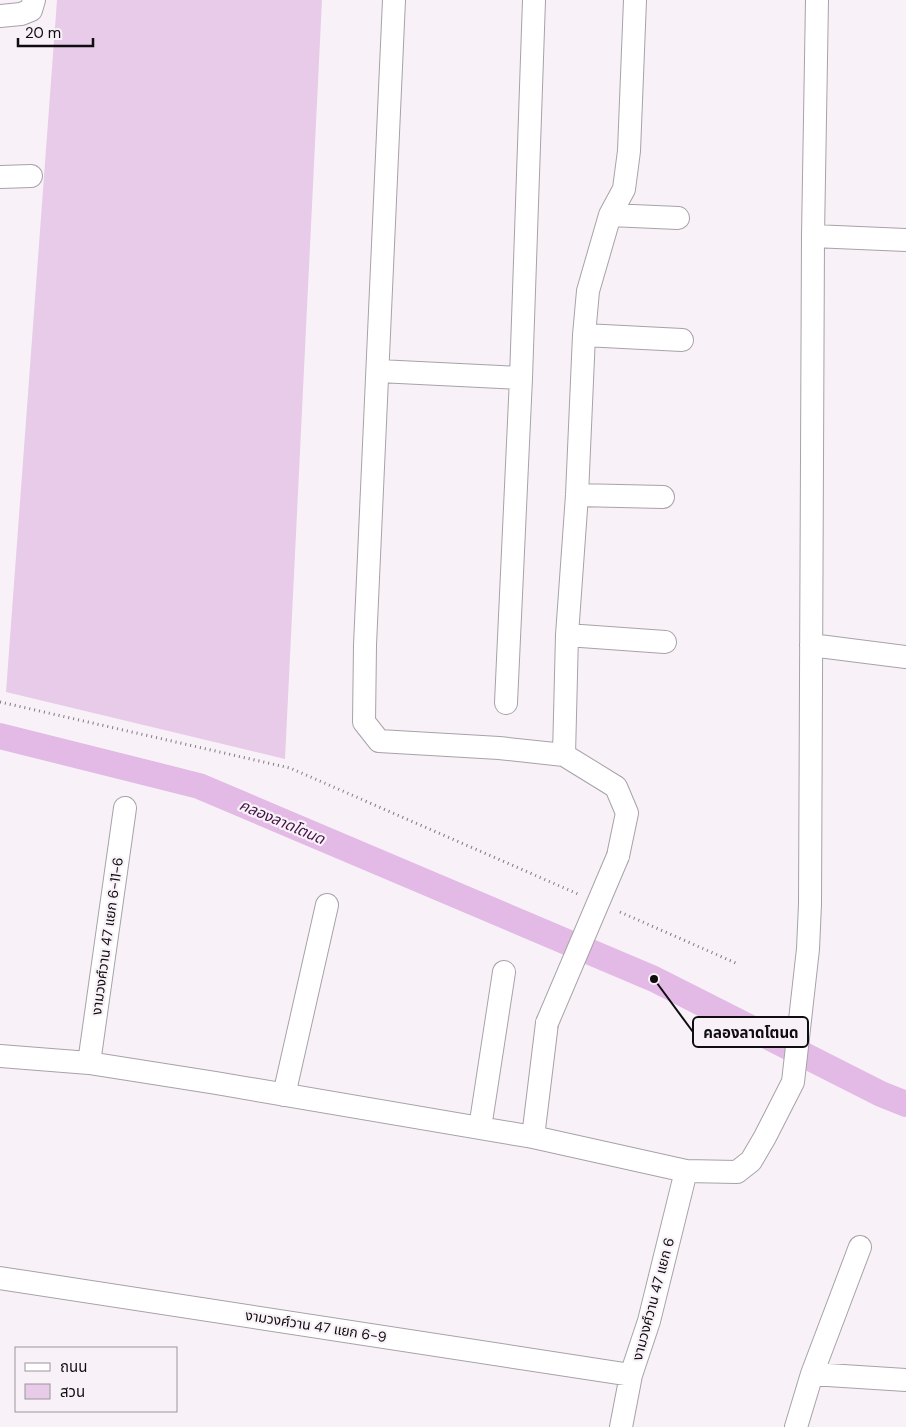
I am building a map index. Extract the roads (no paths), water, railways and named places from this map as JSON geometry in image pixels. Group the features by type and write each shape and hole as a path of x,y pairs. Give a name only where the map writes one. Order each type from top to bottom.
{"street":[{"path":"0,16 21,14 31,10 34,0"},
{"path":"394,0 379,371 365,645 364,722 379,741 564,754 616,787 627,813 618,856 547,1023 533,1137"},
{"path":"506,703 521,378 534,0"},
{"path":"564,754 567,635 588,291 610,215 624,189 629,151 635,0"},
{"path":"0,1056 89,1064 284,1095 533,1137 686,1171 737,1172 751,1161 766,1138 793,1082 808,949 810,904 813,236 817,0"},
{"path":"0,177 31,176"},
{"path":"610,215 678,218"},
{"path":"813,236 906,240"},
{"path":"584,335 682,340"},
{"path":"379,371 521,378"},
{"path":"577,495 663,498"},
{"path":"567,635 665,642"},
{"path":"811,645 906,657"},
{"name":"งามวงศ์วาน 47 แยก 6-11-6","path":"89,1064 125,808"},
{"path":"284,1095 327,905"},
{"path":"480,1128 504,972"},
{"name":"งามวงศ์วาน 47 แยก 6","path":"621,1427 632,1375 649,1321 686,1171"},
{"path":"796,1427 812,1374 860,1247"},
{"name":"งามวงศ์วาน 47 แยก 6-9","path":"0,1278 632,1375"},
{"path":"812,1374 906,1380"}],"waterway":[{"name":"คลองลาดโตนด","path":"0,736 199,786 654,979 881,1094 906,1104"}],"place":[{"name":"คลองลาดโตนด","path":"654,979"}]}
